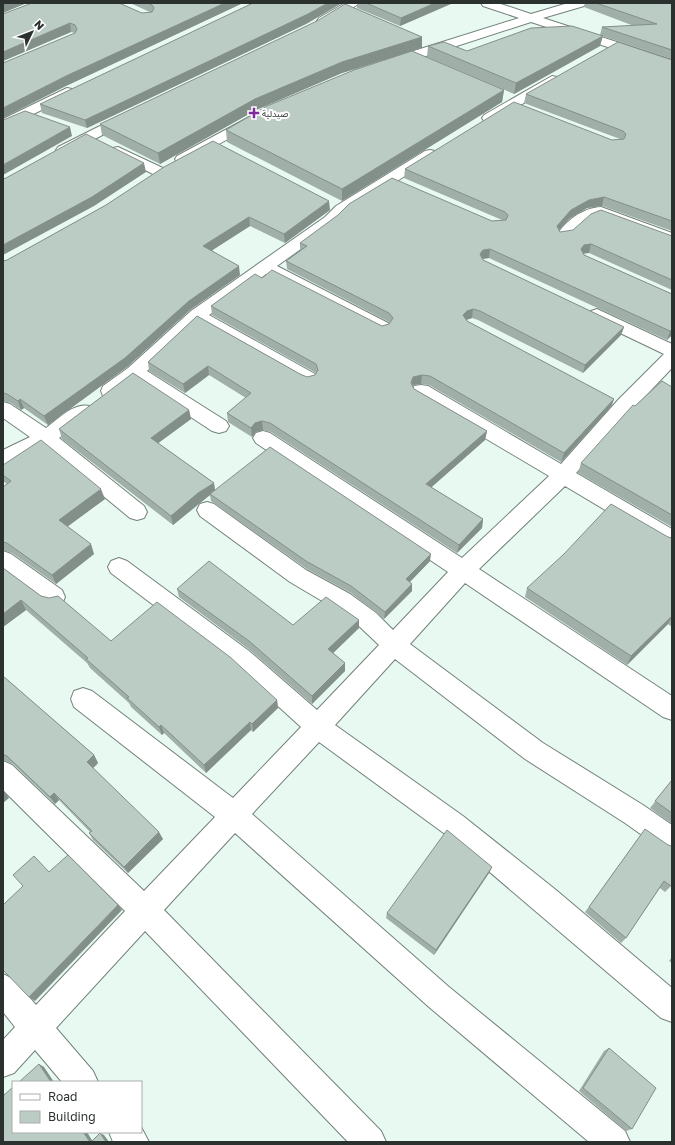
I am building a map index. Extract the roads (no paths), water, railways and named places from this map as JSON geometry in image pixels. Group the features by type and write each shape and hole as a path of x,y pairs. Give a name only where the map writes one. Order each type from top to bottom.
{"street":[{"path":"488,3 530,19 614,45 630,48 671,62"},
{"path":"375,68 580,3"},
{"path":"313,27 352,9"},
{"path":"422,42 436,48"},
{"path":"601,53 614,45"},
{"path":"412,57 433,66"},
{"path":"477,125 513,102 561,75"},
{"path":"3,125 81,85"},
{"path":"49,157 88,135 138,112"},
{"path":"26,113 47,121"},
{"path":"147,180 212,141 262,114"},
{"path":"74,130 88,135 160,172"},
{"path":"212,141 226,148"},
{"path":"3,458 46,438 136,372 197,315 331,220 335,205 397,182 444,146"},
{"path":"564,236 588,214 601,212 672,239"},
{"path":"265,266 382,327"},
{"path":"580,307 672,351"},
{"path":"197,315 308,378"},
{"path":"3,1062 463,571 562,476 618,402 667,370"},
{"path":"136,372 219,426"},
{"path":"422,391 562,476 672,539"},
{"path":"3,409 46,438 137,512"},
{"path":"263,438 672,709"},
{"path":"207,510 298,576 342,601 368,620 394,645 534,751 634,814 672,840"},
{"path":"3,560 54,597"},
{"path":"119,566 241,658 318,727 454,825 546,900 672,1008"},
{"path":"83,698 234,815 439,997 614,1142"},
{"path":"3,773 144,910 370,1142"},
{"path":"3,989 81,1081"},
{"path":"126,1133 133,1142"}],"place":[{"name":"صيدلية","path":"254,113"}]}
